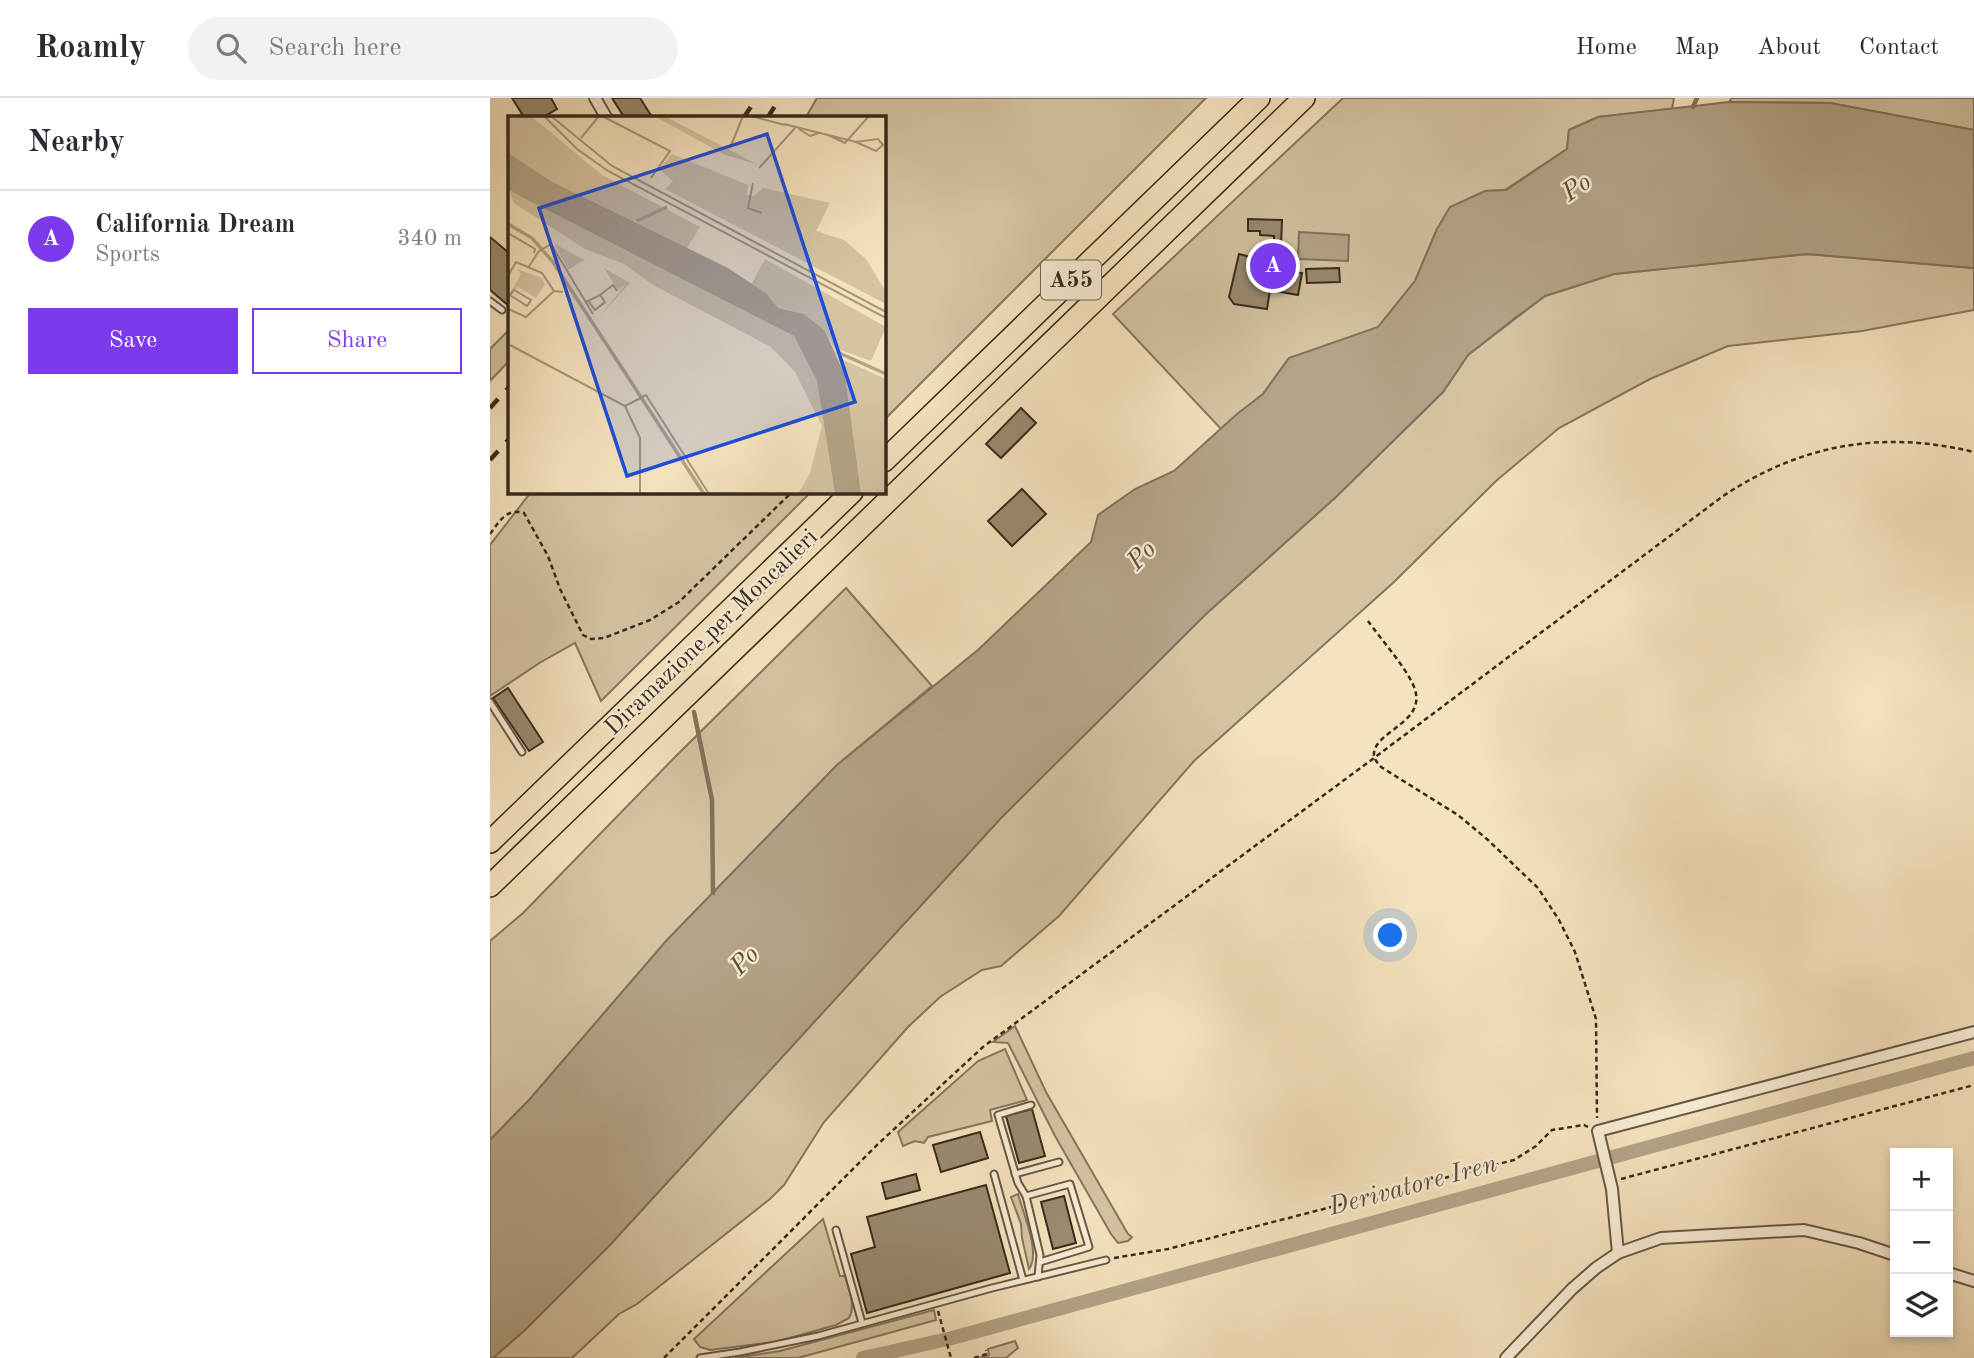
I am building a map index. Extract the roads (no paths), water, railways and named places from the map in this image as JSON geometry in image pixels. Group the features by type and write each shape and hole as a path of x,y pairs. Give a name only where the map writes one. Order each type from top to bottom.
{"highway":[{"name":"A55","path":"886,459 1259,98"},
{"name":"Diramazione per Moncalieri","path":"490,886 1304,98"},
{"name":"Diramazione per Moncalieri","path":"490,842 850,494"}],"street":[{"path":"595,98 605,116"},
{"path":"1618,1253 1612,1189 1598,1131 1974,1032"},
{"path":"1506,1358 1572,1289 1596,1268 1618,1253 1661,1238 1804,1230 1890,1254"},
{"path":"1951,1274 1974,1281"}],"lane":[{"path":"490,301 502,310"},
{"path":"490,702 522,752"},
{"path":"1031,1105 998,1115 1015,1174 1026,1196 1041,1255 1038,1276"},
{"path":"1015,1174 1059,1162"},
{"path":"994,1174 1023,1280"},
{"path":"1026,1196 1070,1184 1089,1247 1040,1262"},
{"path":"836,1230 862,1323"},
{"path":"700,1358 769,1347 1107,1259"}],"water":[{"name":"Po","path":"1729,102 1830,103 1974,130 1974,268 1807,254 1614,274 1545,296 1515,318 1468,355 1443,392 1337,496 1206,614 1001,818 609,1246 526,1329 490,1358 490,1140 530,1099 667,940 837,765 979,649 1091,542 1098,515 1135,489 1174,471 1263,394 1289,358 1378,327 1415,281 1437,229 1450,207 1485,191 1506,190 1567,149 1569,130 1598,117"},
{"path":"1299,232 1349,235 1348,261 1298,259"}],"waterway":[{"path":"1693,107 1697,98"},
{"path":"694,712 712,800 713,893"},
{"name":"Derivatore Iren","path":"863,1358 952,1338 1974,1058"}],"railway":[{"path":"745,116 757,98"},
{"path":"769,116 780,98"},
{"path":"490,408 508,388"},
{"path":"490,460 508,440"}],"place":[{"name":"California Dream","path":"1273,266"}]}
